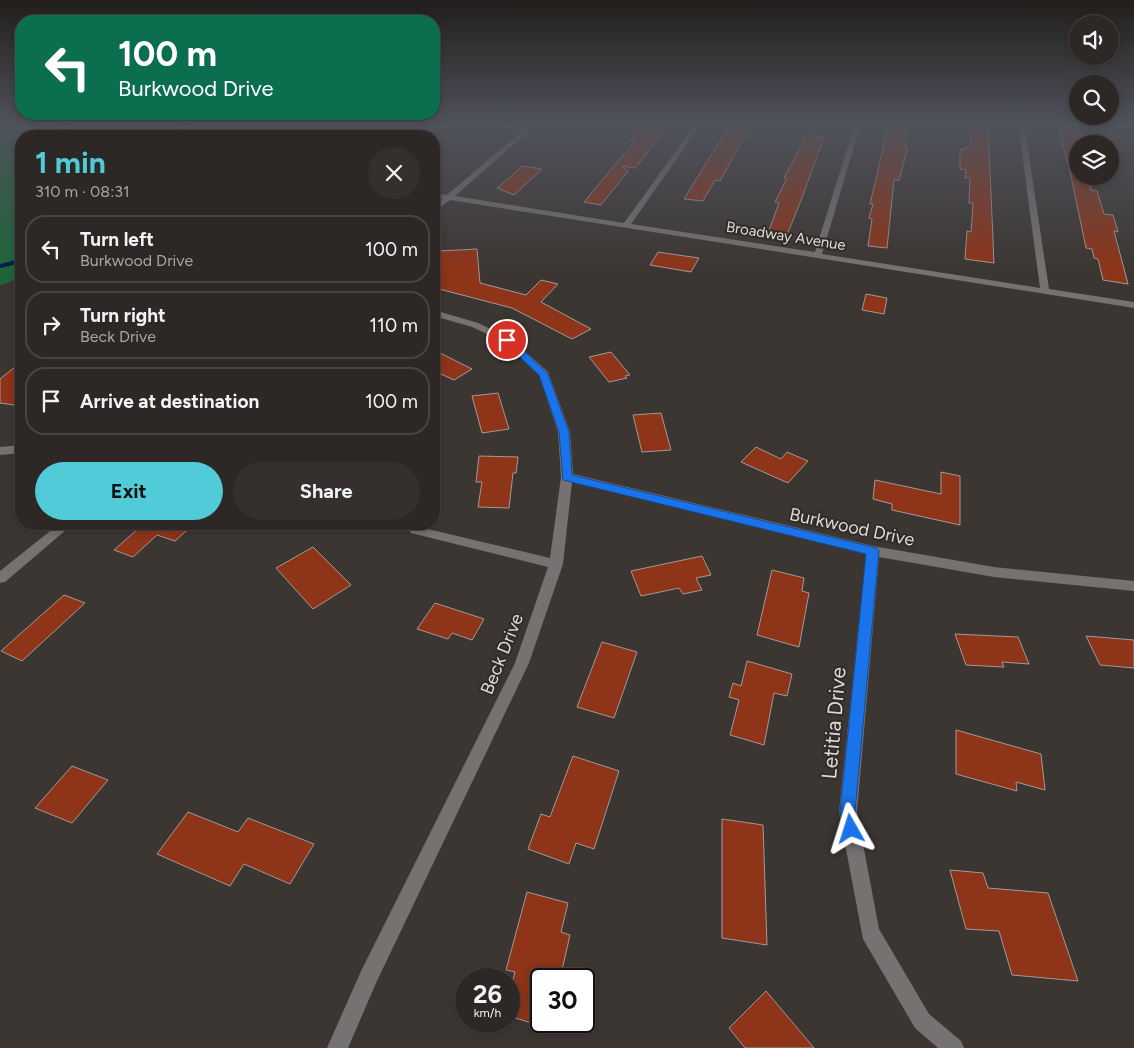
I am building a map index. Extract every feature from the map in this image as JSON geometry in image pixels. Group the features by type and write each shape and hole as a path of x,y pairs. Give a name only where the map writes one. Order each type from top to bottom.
{"street":[{"path":"440,205 478,172"},
{"path":"626,225 664,172"},
{"path":"818,255 843,172"},
{"path":"1028,172 1045,291"},
{"name":"Broadway Avenue","path":"440,196 1134,305"},
{"name":"Beck Drive","path":"337,1048 369,976 522,663 556,564 567,477 564,432 544,374 507,340 475,325 440,315"},
{"path":"0,451 15,450"},
{"name":"Burkwood Drive","path":"567,477 873,551 994,572 1134,586"},
{"path":"0,578 60,530"},
{"path":"415,530 556,564"},
{"name":"Letitia Drive","path":"873,551 848,812 870,932 922,1021 954,1048"}],"green space":[{"path":"0,172 15,172 15,280 0,285"}],"building":[{"path":"516,172 539,172 514,195 497,188"},
{"path":"609,172 627,172 601,205 584,202"},
{"path":"701,172 725,172 720,181 715,180 703,201 684,199"},
{"path":"787,172 811,172 787,235 768,233 779,203 775,202 787,178 784,178"},
{"path":"878,172 901,172 899,180 894,180 887,248 868,246 872,219 869,218 873,204 870,204"},
{"path":"966,172 990,172 994,263 965,259 967,231 971,232 973,203 969,203 970,178 965,178"},
{"path":"1073,185 1090,185 1091,190 1097,191 1104,214 1113,215 1118,232 1114,231 1128,284 1103,280 1098,259 1094,258 1092,249 1086,248"},
{"path":"477,249 480,283 526,295 541,280 558,284 541,302 591,329 572,339 512,308 440,289 440,251"},
{"path":"658,252 699,258 691,272 650,265"},
{"path":"866,294 887,298 884,314 862,310"},
{"path":"611,352 630,375 625,376 627,378 609,382 589,357"},
{"path":"440,353 472,369 454,380 440,374"},
{"path":"15,367 15,405 0,403 0,379"},
{"path":"498,393 509,429 482,433 472,396"},
{"path":"661,413 671,450 642,452 633,415"},
{"path":"756,447 781,459 787,452 808,461 788,483 741,462"},
{"path":"479,456 518,457 516,473 513,473 509,508 478,507 482,482 476,482"},
{"path":"941,472 960,476 960,525 892,510 892,504 873,499 875,480 941,494"},
{"path":"137,530 187,530 175,541 157,535 133,557 114,550"},
{"path":"313,547 351,585 313,609 276,568"},
{"path":"702,556 711,575 696,578 702,590 683,594 679,588 641,596 631,571"},
{"path":"772,570 804,578 802,591 809,593 799,647 757,635"},
{"path":"64,595 85,603 22,661 1,651"},
{"path":"435,603 484,619 472,640 452,633 448,639 417,629"},
{"path":"955,634 1018,637 1029,664 1002,662 1004,667 966,665"},
{"path":"1086,636 1134,640 1134,668 1100,665"},
{"path":"602,642 637,652 614,718 577,707"},
{"path":"747,661 792,674 787,696 774,693 764,745 730,735 739,700 729,697 733,683 741,686"},
{"path":"956,730 1041,754 1045,790 1016,782 1017,791 956,774"},
{"path":"573,756 619,771 594,849 576,843 569,864 528,849 541,814 550,817"},
{"path":"72,766 108,780 72,823 35,808"},
{"path":"188,812 238,832 248,818 314,844 290,884 244,864 230,886 157,854"},
{"path":"722,819 763,825 767,945 722,938"},
{"path":"950,870 983,873 988,888 1048,893 1078,981 1012,975 999,931 966,929"},
{"path":"527,892 568,903 561,932 570,935 562,968 530,968 530,1023 520,1019 520,968 507,968"},
{"path":"766,991 814,1048 745,1048 729,1028"}],"waterway":[{"path":"0,266 15,262"}],"route":[{"path":"507,340 544,374 564,432 567,477 873,551 848,812 851,829"}]}
